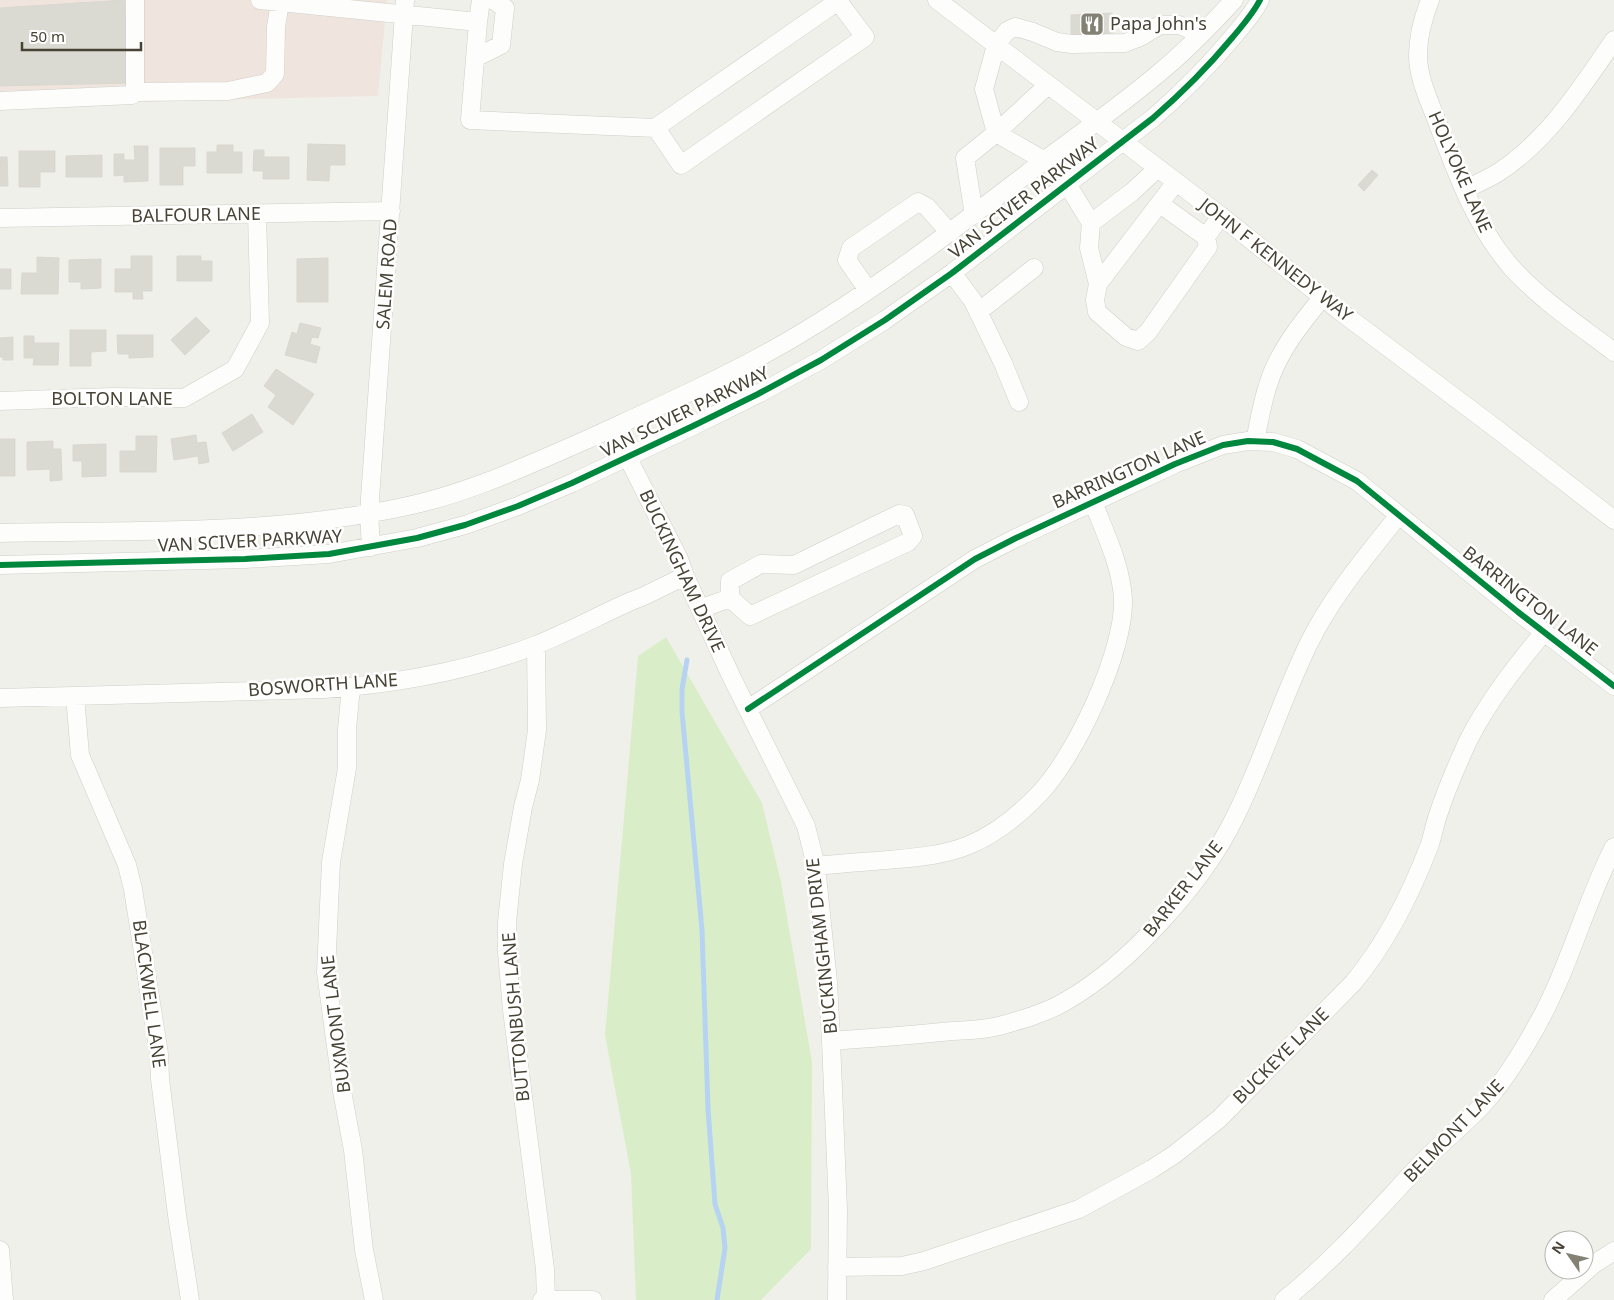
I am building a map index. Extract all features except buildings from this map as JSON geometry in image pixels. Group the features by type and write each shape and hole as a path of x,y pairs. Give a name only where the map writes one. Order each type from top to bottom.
{"street":[{"path":"134,92 135,0"},
{"path":"481,0 470,120 655,128 839,1 865,37 681,165 655,128"},
{"path":"475,58 502,45 505,8 493,0"},
{"name":"JOHN F KENNEDY WAY","path":"937,0 1221,216 1323,297 1494,426 1614,520"},
{"name":"VAN SCIVER PARKWAY","path":"0,533 250,527 334,520 403,507 494,480 704,385 774,349 868,290 950,233 1160,73 1234,0"},
{"name":"VAN SCIVER PARKWAY","path":"0,565 261,559 329,554 371,548 465,525 518,506 628,458 758,394 821,360 884,320 952,273 1181,94 1204,71 1260,0"},
{"name":"HOLYOKE LANE","path":"1430,0 1424,14 1420,36 1418,56 1421,77 1465,189 1485,231 1498,251 1514,270 1550,303 1612,346"},
{"path":"0,101 132,95 134,92 228,92 267,84 275,74 276,27 274,1 405,7 478,22"},
{"name":"SALEM ROAD","path":"371,548 369,513 405,7"},
{"path":"1045,161 996,133 984,89 996,45 1007,30 1015,27 1058,42 1072,44 1125,43 1140,37 1160,25 1180,25 1201,34"},
{"path":"1465,189 1499,172 1529,148 1575,95 1614,40"},
{"path":"974,215 965,158 996,133 1048,85"},
{"path":"1091,224 1132,192 1158,168"},
{"path":"1098,284 1176,182"},
{"path":"1066,184 1091,224 1089,248 1098,284 1095,300 1097,312 1126,337 1138,341 1148,332 1208,247 1206,237 1160,204"},
{"path":"868,290 847,260 851,248 918,202 927,207 950,233"},
{"name":"BALFOUR LANE","path":"0,218 391,211"},
{"name":"BOLTON LANE","path":"0,400 112,397 184,398 235,369 260,323 257,214"},
{"path":"1206,237 1221,216"},
{"path":"978,312 1034,268"},
{"path":"952,273 973,301 1003,363 1019,402"},
{"path":"1255,441 1268,385 1274,370 1299,328 1323,297"},
{"name":"BUCKINGHAM DRIVE","path":"614,427 676,552 700,609 806,826 816,866 828,982 838,1209 837,1300"},
{"name":"BARRINGTON LANE","path":"748,709 975,559 1175,464 1223,445 1255,441 1273,442 1297,449 1357,481 1398,516 1614,686"},
{"path":"816,866 921,857 946,853 969,846 1009,822 1040,794 1074,743 1090,712 1106,675 1118,638 1123,601 1121,580 1092,502"},
{"path":"899,514 905,515 913,536 908,542 750,616 730,598 730,580 761,564 794,565 899,514"},
{"name":"BARKER LANE","path":"831,1041 996,1027 1042,1012 1065,1002 1124,958 1161,921 1193,882 1222,841 1235,818 1268,744 1310,642 1344,584 1398,516"},
{"name":"BOSWORTH LANE","path":"0,698 351,687 451,671 536,645 685,576"},
{"path":"700,609 730,598"},
{"name":"BUCKEYE LANE","path":"837,1267 902,1266 924,1261 1079,1209 1152,1169 1175,1154 1218,1119 1353,982 1385,940 1410,893 1430,842 1447,789 1468,742 1491,700 1544,632"},
{"name":"BUTTONBUSH LANE","path":"536,645 537,730 530,780 523,807 513,864 507,922 507,952 512,1010 545,1269 544,1300"},
{"name":"BUXMONT LANE","path":"351,687 344,791 331,862 326,972 342,1091 353,1150 364,1250 374,1300"},
{"name":"BLACKWELL LANE","path":"75,696 80,755 123,856 133,889 159,1054 160,1079 177,1215 190,1300"},
{"name":"BELMONT LANE","path":"1284,1300 1324,1266 1502,1083 1536,1028 1557,987 1614,847"},
{"path":"0,1250 4,1300"},
{"path":"1553,1300 1594,1264 1614,1251"},
{"path":"544,1300 593,1300"}],"shaded area":[{"path":"0,0 387,0 378,96 0,105"}],"green space":[{"path":"666,637 762,803 781,882 812,1062 811,1249 761,1300 636,1300 631,1174 605,1035 638,656"}],"waterway":[{"path":"687,660 682,689 682,712 702,930 708,1109 715,1204 723,1228 725,1248 717,1300"}],"cycle path":[{"path":"0,565 245,559 329,554 417,538 465,525 518,506 572,483 758,394 821,360 885,320 952,273 1153,118 1194,80 1223,49 1247,20 1260,0"},
{"path":"748,709 975,559 1175,464 1223,445 1248,441 1273,442 1297,449 1357,481 1518,612 1614,686"}],"place":[{"name":"Papa John's","path":"1092,24"}]}
